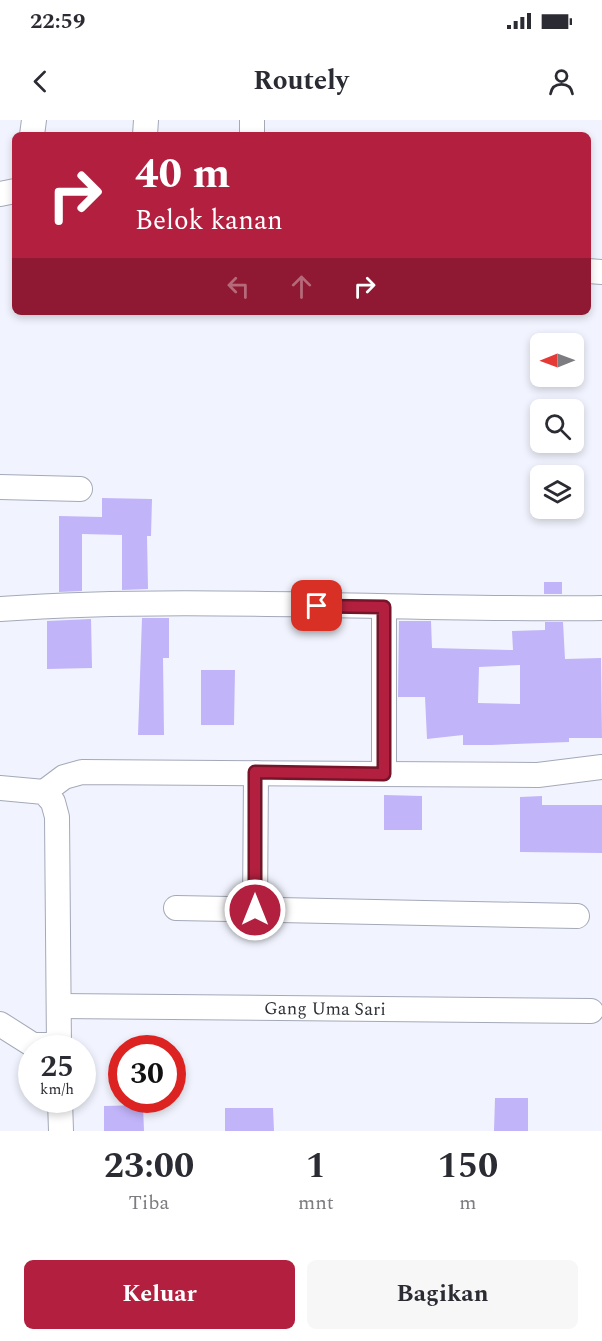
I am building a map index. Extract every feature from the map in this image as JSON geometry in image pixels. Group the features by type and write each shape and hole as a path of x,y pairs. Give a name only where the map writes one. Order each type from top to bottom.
{"street":[{"path":"0,487 80,489"},
{"path":"0,609 63,605 602,608"},
{"path":"384,607 384,774"},
{"path":"0,788 44,792 64,777 82,772 538,775 602,767"},
{"path":"255,772 255,910"},
{"path":"44,792 53,802 57,817 59,1035"},
{"path":"176,908 577,915"},
{"name":"Gang Uma Sari","path":"59,1006 591,1011"},
{"path":"0,1024 18,1035"},
{"path":"60,1113 61,1131"}],"building":[{"path":"102,498 152,499 151,536 147,536 148,589 122,590 122,535 82,534 82,591 59,592 59,516 102,517"},
{"path":"544,582 562,582 562,594 544,594"},
{"path":"142,618 169,618 169,658 163,658 164,735 138,735"},
{"path":"91,619 92,668 47,669 47,621"},
{"path":"399,621 431,621 432,648 513,650 512,631 545,630 545,622 563,622 565,659 601,658 602,738 569,738 569,742 491,745 463,745 463,735 427,739 425,697 398,697","holes":["520,665 520,704 478,703 479,667"]},
{"path":"201,670 235,670 234,725 201,725"},
{"path":"384,795 422,796 422,830 384,830"},
{"path":"542,796 542,805 602,805 602,853 520,852 520,797"},
{"path":"495,1098 528,1098 528,1131 494,1131"},
{"path":"104,1106 108,1106 108,1113 143,1113 144,1131 104,1131"},
{"path":"225,1108 273,1108 274,1131 225,1131"}],"route":[{"path":"255,910 255,772 384,774 384,607 317,606"}]}
